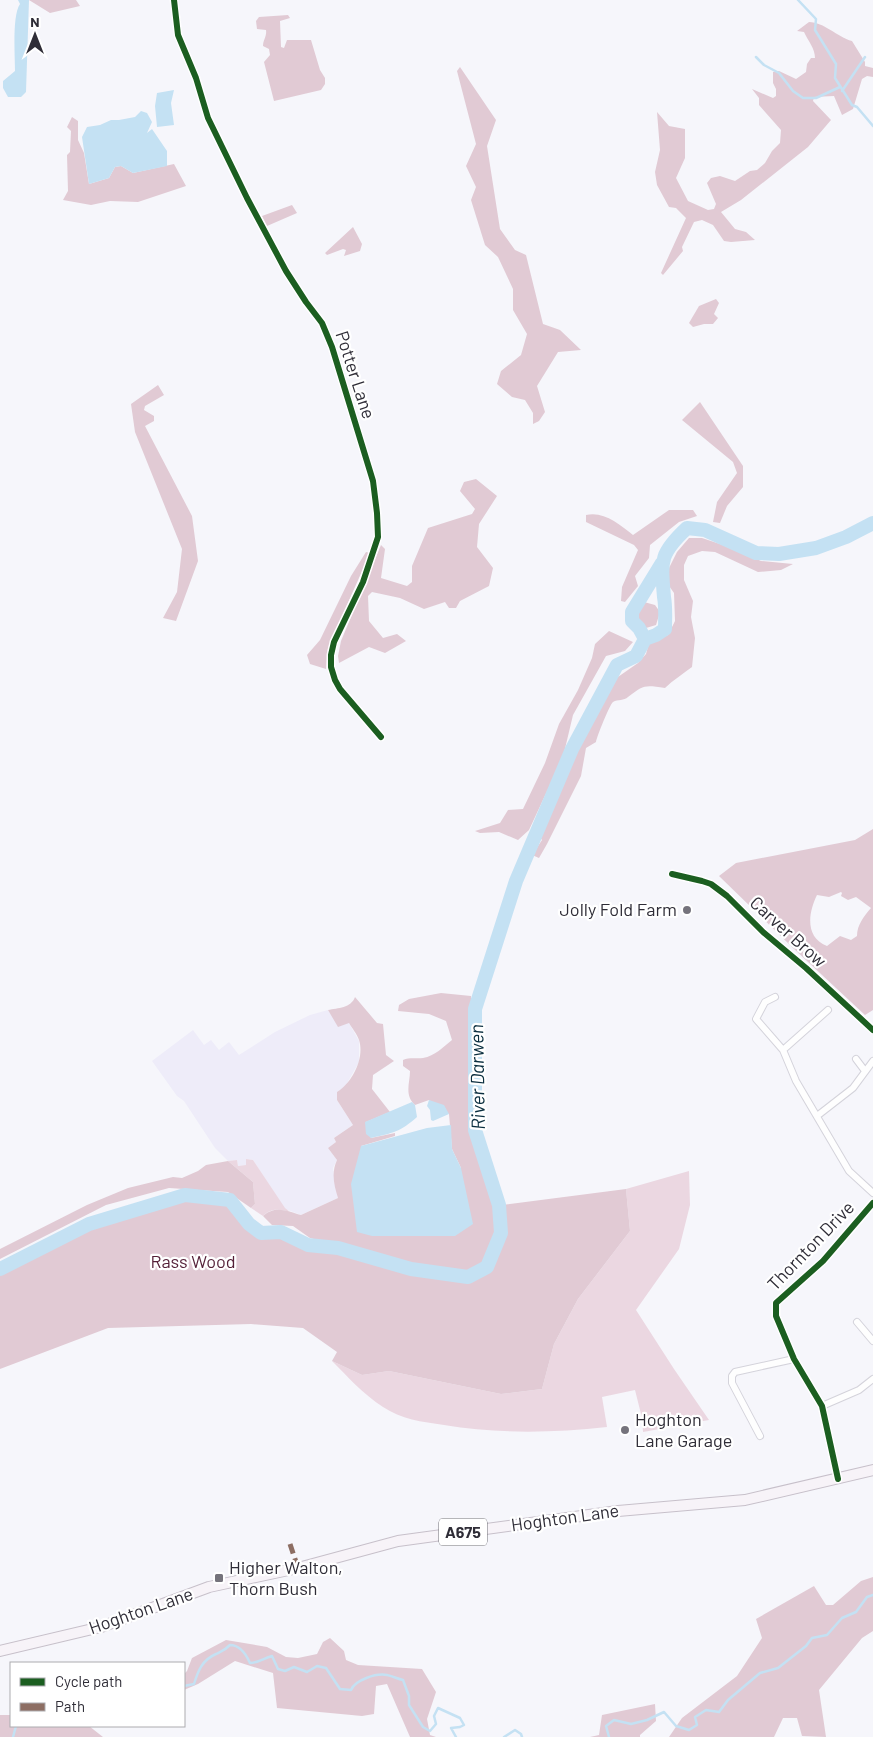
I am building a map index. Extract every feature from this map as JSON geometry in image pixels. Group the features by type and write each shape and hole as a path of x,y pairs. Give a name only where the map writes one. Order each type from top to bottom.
{"main road":[{"name":"Hoghton Lane","path":"0,1651 101,1627 210,1587 298,1568 398,1541 618,1511 745,1500 873,1470"}],"street":[{"name":"Potter Lane","path":"174,0 178,35 196,78 208,118 247,198 286,271 322,324 335,356 372,481 377,513 378,537 363,582 334,642 331,667 334,680 340,689 381,737"},
{"name":"Carver Brow","path":"672,874 711,884 727,896 763,932 806,968 873,1030"},
{"path":"775,997 765,1002 756,1019 783,1050 796,1081 849,1171 873,1193"},
{"path":"783,1050 828,1010"},
{"path":"856,1060 865,1071"},
{"path":"817,1116 852,1088 873,1061"},
{"name":"Thornton Drive","path":"838,1479 822,1406 794,1359 776,1316 776,1303 823,1261 873,1203"},
{"path":"857,1322 873,1341"},
{"path":"760,1436 732,1384 732,1376 735,1372 794,1359"},
{"path":"822,1406 859,1390 873,1379"}],"shaded area":[{"path":"328,1010 332,1016 349,1023 359,1041 359,1062 345,1087 337,1092 337,1100 353,1125 334,1138 336,1142 328,1148 337,1160 333,1168 338,1198 301,1215 285,1209 253,1160 246,1159 247,1165 238,1166 237,1160 228,1161 215,1148 184,1101 177,1096 152,1061 193,1030 204,1045 211,1040 219,1050 229,1042 239,1055 275,1032 310,1015"},
{"path":"246,1159 253,1160 285,1208 290,1212 275,1210 263,1216 251,1208 255,1204 253,1182 228,1161 237,1160 238,1166 246,1165"},
{"path":"689,1171 690,1205 679,1249 636,1310 709,1420 643,1432 642,1418 635,1390 602,1397 607,1427 545,1431 505,1431 428,1423 404,1417 383,1407 362,1391 332,1361 362,1375 389,1371 501,1394 542,1389 554,1344 578,1299 630,1231 626,1189"}],"green space":[{"path":"29,0 76,0 80,6 50,13"},
{"path":"288,15 290,18 280,21 281,47 284,48 287,40 311,40 320,70 325,78 325,84 321,90 274,101 264,62 270,55 269,49 263,46 266,30 257,29 256,21 259,17"},
{"path":"809,22 820,24 852,41 865,62 865,66 873,68 873,77 867,76 862,79 853,109 842,115 834,96 814,97 813,101 831,120 808,147 741,200 721,212 735,229 746,232 755,240 724,241 713,225 702,220 694,222 682,247 683,251 663,275 661,273 686,218 676,208 669,207 657,185 655,172 660,150 657,112 669,126 685,129 685,158 676,178 688,201 708,210 714,209 716,204 707,183 711,178 720,176 735,181 750,171 757,170 765,163 772,151 780,143 781,130 759,105 759,98 752,89 773,98 776,96 776,89 773,83 773,72 779,71 796,79 806,72 807,64 811,58 815,58 815,54 804,32 797,31"},
{"path":"460,67 496,120 487,146 500,229 515,250 526,255 543,324 560,330 581,350 558,352 537,386 545,412 539,421 533,424 533,413 525,400 512,397 497,384 501,371 521,355 527,334 513,310 513,289 498,257 485,245 471,200 476,187 466,166 476,144 457,71"},
{"path":"72,117 78,121 78,140 84,153 89,184 109,178 115,167 121,166 133,173 174,164 186,186 138,202 110,201 91,205 63,200 68,191 67,155 70,152 71,131 67,127"},
{"path":"292,205 297,213 267,226 262,216"},
{"path":"353,227 362,244 360,251 344,256 346,250 343,249 327,255 325,253"},
{"path":"716,299 719,303 714,314 718,318 713,324 693,327 689,323 699,306"},
{"path":"158,385 164,395 145,406 144,410 154,416 154,421 145,426 192,516 198,561 176,621 163,618 177,592 182,549 135,432 131,404"},
{"path":"700,402 743,466 743,487 727,506 720,523 713,522 717,502 737,473 733,462 682,420"},
{"path":"476,479 497,496 479,524 477,547 493,568 489,586 460,601 456,608 449,608 445,602 424,609 400,598 372,592 368,596 369,621 383,638 397,634 406,641 385,653 369,647 339,663 338,656 341,641 381,545 385,549 381,578 407,586 412,582 412,566 428,528 472,514 475,509 460,491 464,482"},
{"path":"669,510 693,510 697,516 679,522 650,545 649,558 635,576 638,586 625,602 621,601 622,587 638,550 634,545 586,522 586,515 593,514 605,517 633,535"},
{"path":"689,538 702,538 732,548 761,561 793,564 781,570 758,572 715,552 702,551 688,556 684,565 684,580 693,601 691,617 695,638 692,667 665,688 645,687 623,700 613,702 596,742 586,748 581,776 547,844 539,858 532,855 542,840 539,836 578,748 615,679 638,663 646,654 649,643 668,635 675,621 674,593 667,583 669,568 677,552"},
{"path":"366,552 370,553 328,648 326,669 310,664 307,655 320,640 351,576"},
{"path":"644,602 655,605 660,612 656,625 646,628 636,619 637,609"},
{"path":"609,631 633,642 625,651 606,656 573,715 563,757 529,830 518,840 499,832 480,833 475,831 500,823 508,810 523,809 545,763 559,724 578,690 592,658 595,644"},
{"path":"873,829 873,1010 865,1015 719,876 736,863 855,840","holes":["842,893 841,896 848,900 856,897 871,908 863,917 857,936 851,940 840,936 827,946 820,942 812,931 810,924 812,909 817,895 829,897"]},
{"path":"441,993 471,996 471,1135 496,1206 498,1234 484,1263 467,1273 411,1265 310,1238 293,1226 272,1225 263,1216 272,1211 281,1210 301,1215 338,1198 334,1184 337,1160 328,1148 336,1142 334,1138 353,1125 337,1100 337,1092 348,1083 356,1069 359,1062 360,1047 358,1038 349,1023 338,1027 328,1010 347,1005 355,997 377,1023 383,1024 386,1055 394,1061 373,1075 372,1089 390,1112 366,1122 371,1138 395,1133 395,1136 361,1146 461,1168 452,1149 449,1114 429,1100 415,1105 408,1089 410,1071 403,1066 403,1060 423,1058 431,1055 452,1040 446,1021 429,1014 398,1011 399,1005 409,999"},
{"path":"228,1161 253,1182 255,1204 251,1208 228,1192 169,1188 106,1205 0,1259 0,1249 87,1205 128,1188 173,1177 182,1178 206,1165"},
{"name":"Rass Wood","path":"626,1189 630,1231 578,1299 554,1344 542,1389 501,1394 389,1371 362,1375 332,1361 337,1352 303,1328 251,1324 108,1328 0,1369 0,1275 91,1229 186,1199 228,1203 245,1224 261,1234 280,1234 308,1247 338,1251 410,1271 468,1279 489,1270 504,1233 502,1205"},
{"path":"873,1577 873,1631 862,1638 819,1690 826,1737 802,1736 797,1718 783,1718 774,1737 669,1737 682,1718 737,1676 762,1638 756,1619 814,1586 826,1605 833,1605 861,1581"},
{"path":"330,1638 344,1651 346,1660 358,1665 422,1669 436,1692 427,1719 430,1735 436,1737 410,1737 387,1684 376,1686 374,1714 362,1716 277,1708 273,1673 235,1661 198,1684 185,1690 185,1673 192,1658 226,1640 267,1647 286,1657 298,1658 317,1654 323,1642"},
{"path":"655,1704 656,1721 640,1737 590,1737 599,1735 602,1715"},
{"path":"0,1715 10,1715 10,1727 90,1727 103,1737 0,1737"}],"water":[{"path":"18,0 29,0 26,92 21,97 8,97 3,88 3,81 15,71 15,26 17,9 20,4"},
{"path":"174,90 171,103 174,125 157,127 155,106 157,93"},
{"path":"141,111 147,113 152,122 147,133 152,129 167,151 167,166 133,173 121,166 115,167 109,178 89,184 82,137 87,127 100,125 111,120 135,117"},
{"path":"429,1100 444,1105 449,1114 433,1121 431,1120 430,1110 427,1106"},
{"path":"412,1102 415,1105 417,1117 406,1126 391,1133 371,1138 366,1134 365,1122"},
{"path":"451,1125 452,1149 461,1168 473,1224 455,1236 372,1236 357,1232 351,1184 361,1146 427,1128"}],"waterway":[{"path":"798,0 816,19 815,30 836,64 835,78 852,105 857,107 873,126"},
{"path":"756,57 764,65 779,73 793,91 803,98 816,98 840,87"},
{"path":"842,91 865,57"},
{"name":"River Darwen","path":"0,1269 89,1224 185,1195 230,1200 249,1224 261,1233 281,1232 308,1245 338,1248 411,1269 468,1277 487,1267 501,1233 499,1205 475,1130 475,1009 516,881 572,749 617,665 636,656 645,639 665,629 662,575 667,552 687,528 705,530 756,553 779,554 816,548 846,537 873,523"},
{"name":"River Darwen","path":"645,639 639,628 632,621 632,612 662,563"},
{"path":"609,1737 606,1726 614,1720 631,1724 647,1720 664,1712 676,1726 689,1730 697,1725 695,1717 706,1710 719,1712 728,1700 760,1673 778,1668 806,1646 812,1638 827,1635 842,1618 856,1612 867,1597 873,1595"},
{"path":"185,1686 194,1684 199,1670 207,1659 225,1650 230,1645 234,1645 247,1656 250,1663 272,1656 278,1669 285,1671 294,1667 307,1672 317,1666 326,1668 340,1689 351,1690 361,1680 377,1675 387,1675 403,1680 409,1696 409,1705 423,1727 430,1731 436,1724 434,1716 438,1708 460,1718 464,1725 451,1728 456,1737"},
{"path":"13,1737 16,1727"},
{"path":"504,1737 515,1730 522,1737"}],"marked path":[{"path":"290,1544 298,1568"}],"cycle path":[{"path":"174,0 178,35 196,78 208,118 247,198 286,271 322,323 332,347 373,481 378,537 363,582 334,642 331,667 340,689 381,737"},
{"path":"672,874 711,884 727,896 763,932 806,968 873,1030"},
{"path":"838,1479 822,1406 794,1359 776,1316 776,1303 823,1261 873,1203"}],"place":[{"name":"Jolly Fold Farm","path":"687,910"},
{"name":"Hoghton Lane Garage","path":"625,1430"},
{"name":"Higher Walton, Thorn Bush","path":"219,1578"}]}
